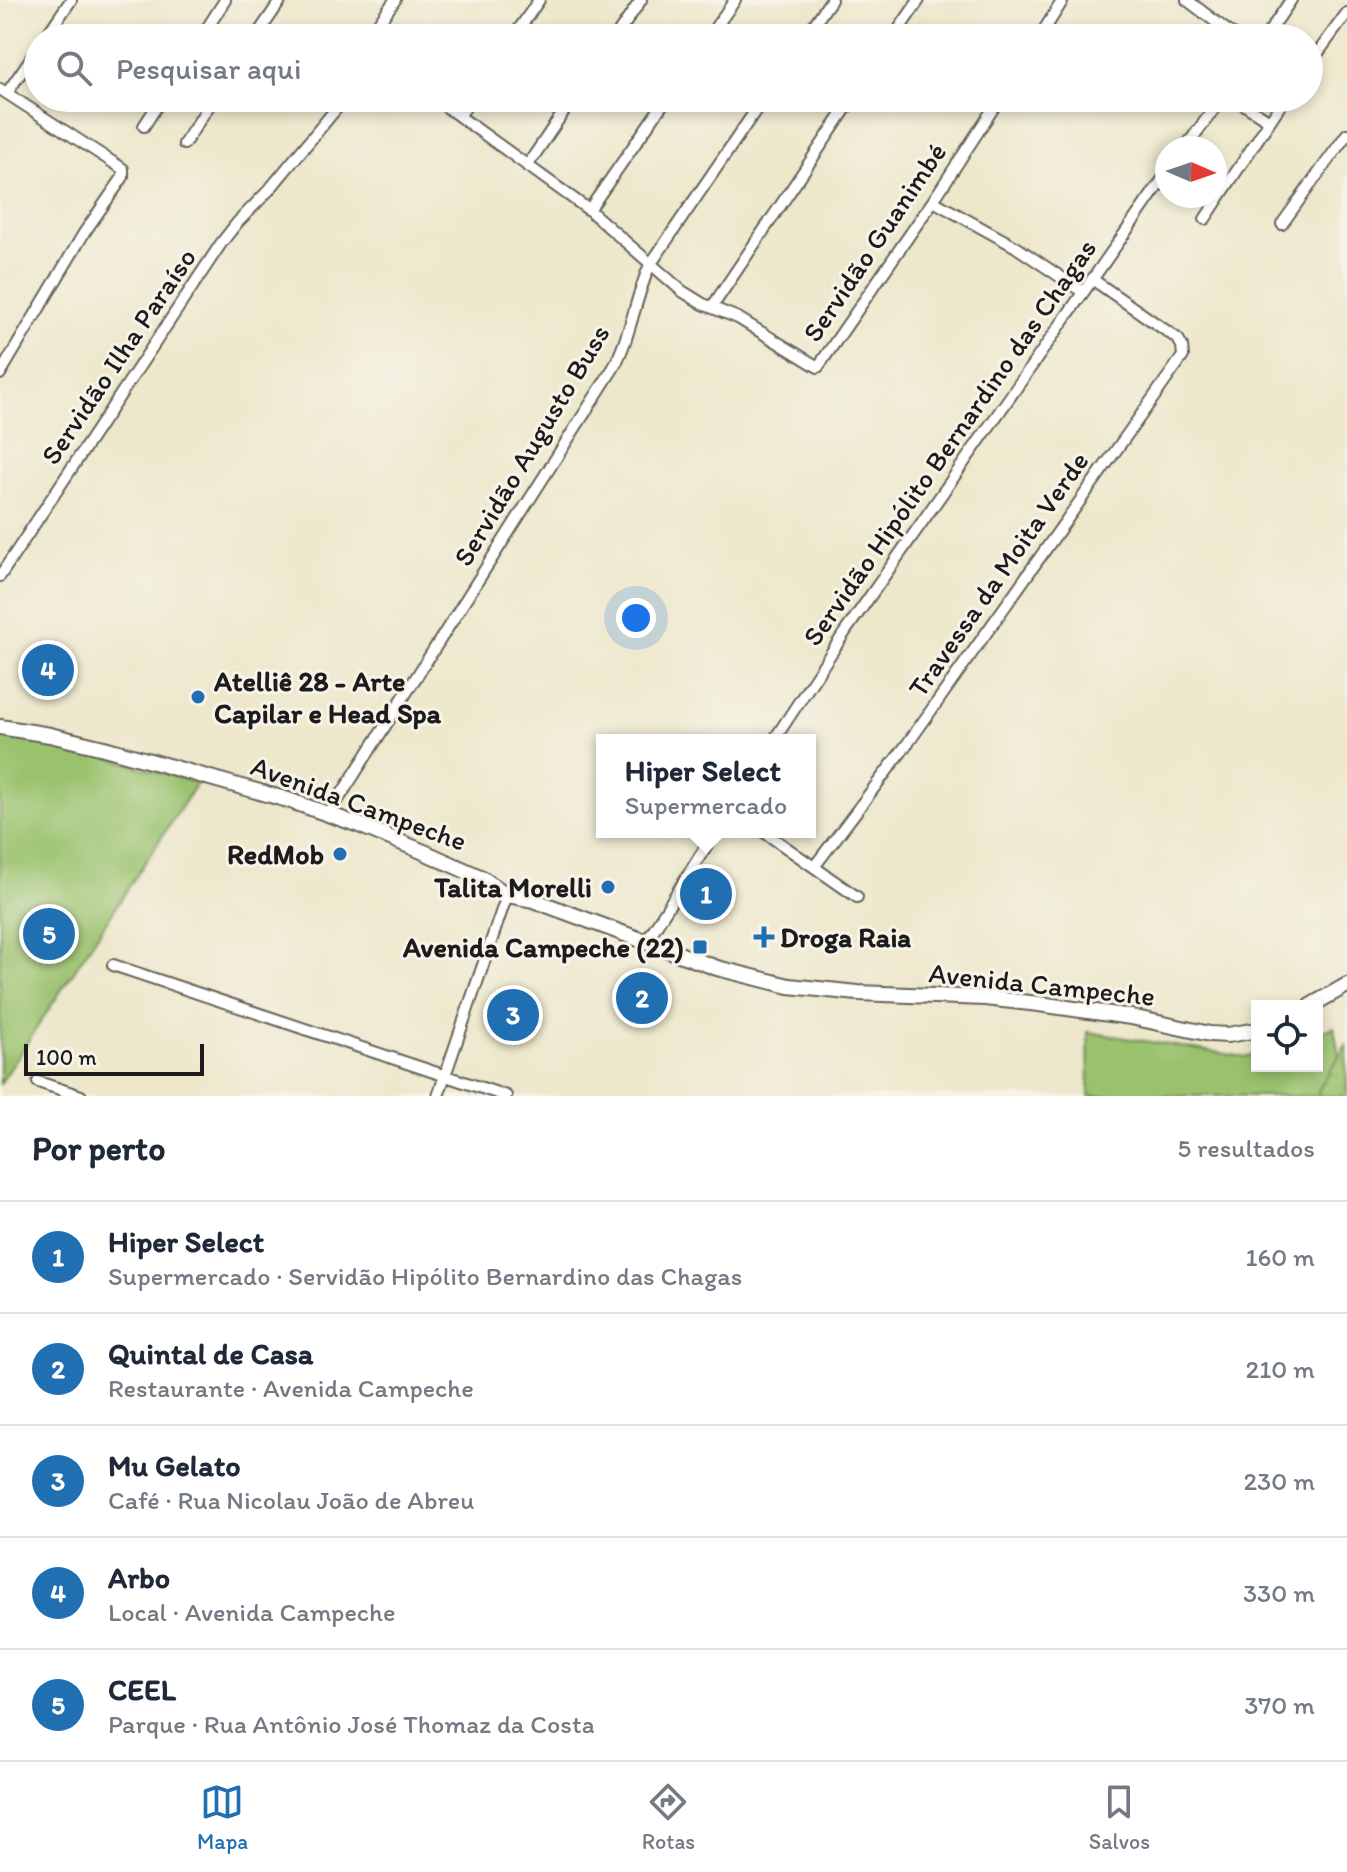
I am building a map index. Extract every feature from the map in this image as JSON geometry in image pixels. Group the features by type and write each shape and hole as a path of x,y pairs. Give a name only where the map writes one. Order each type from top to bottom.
{"main road":[{"name":"Avenida Campeche","path":"0,727 104,748 329,814 441,859 482,878 507,895 533,900 717,968 789,986 858,993 985,998 1131,1017 1210,1034 1251,1031"},
{"path":"1321,1000 1347,985"}],"street":[{"path":"55,24 71,0"},
{"path":"210,24 225,0"},
{"path":"265,24 281,0"},
{"path":"378,24 395,0"},
{"path":"523,24 539,0"},
{"path":"625,24 641,0"},
{"path":"718,24 735,0"},
{"path":"815,24 831,0"},
{"path":"903,24 919,0"},
{"path":"1048,24 1063,0"},
{"path":"1187,0 1219,24"},
{"path":"1275,24 1291,0"},
{"path":"1323,46 1347,13"},
{"path":"24,66 4,91 24,104"},
{"path":"0,374 84,233 123,177 123,169 36,112"},
{"path":"144,126 153,112"},
{"path":"184,144 205,112"},
{"name":"Servidão Ilha Paraíso","path":"0,576 222,242 333,112"},
{"name":"Servidão Guanimbé","path":"453,112 589,210 682,291 703,304 738,318 818,367 991,112"},
{"path":"459,116 462,112"},
{"path":"527,166 564,112"},
{"path":"589,210 657,112"},
{"name":"Servidão Augusto Buss","path":"329,814 614,367 626,341 650,265 754,112"},
{"path":"712,307 844,112"},
{"path":"1194,136 1212,112"},
{"path":"1256,112 1268,120"},
{"path":"1205,219 1274,112"},
{"path":"1282,224 1347,134"},
{"name":"Servidão Hipólito Bernardino das Chagas","path":"778,734 845,632 1155,190"},
{"path":"933,201 1016,247 1083,292"},
{"name":"Travessa da Moita Verde","path":"814,867 908,743 1183,356 1178,339 1092,279"},
{"path":"646,942 711,838"},
{"path":"773,838 857,897"},
{"path":"438,1096 507,895"},
{"path":"113,965 506,1096"},
{"path":"38,1082 81,1096"}],"green space":[{"path":"4,734 89,752 197,783 0,1084 0,741"},
{"path":"1334,1027 1339,1056 1318,1091 1320,1096 1089,1096 1088,1032 1245,1057 1251,1055 1251,1072 1323,1072 1323,1031"},
{"path":"1346,1045 1347,1096 1320,1096 1318,1091"}],"place":[{"name":"Arbo","path":"48,670"},
{"name":"Atelliê 28 - Arte Capilar e Head Spa","path":"198,697"},
{"name":"RedMob","path":"340,854"},
{"name":"Talita Morelli","path":"608,887"},
{"name":"Hiper Select","path":"706,894"},
{"name":"CEEL","path":"49,934"},
{"name":"Droga Raia","path":"764,937"},
{"name":"Avenida Campeche (22)","path":"700,947"},
{"name":"Quintal de Casa","path":"642,998"},
{"name":"Mu Gelato","path":"513,1015"}]}
